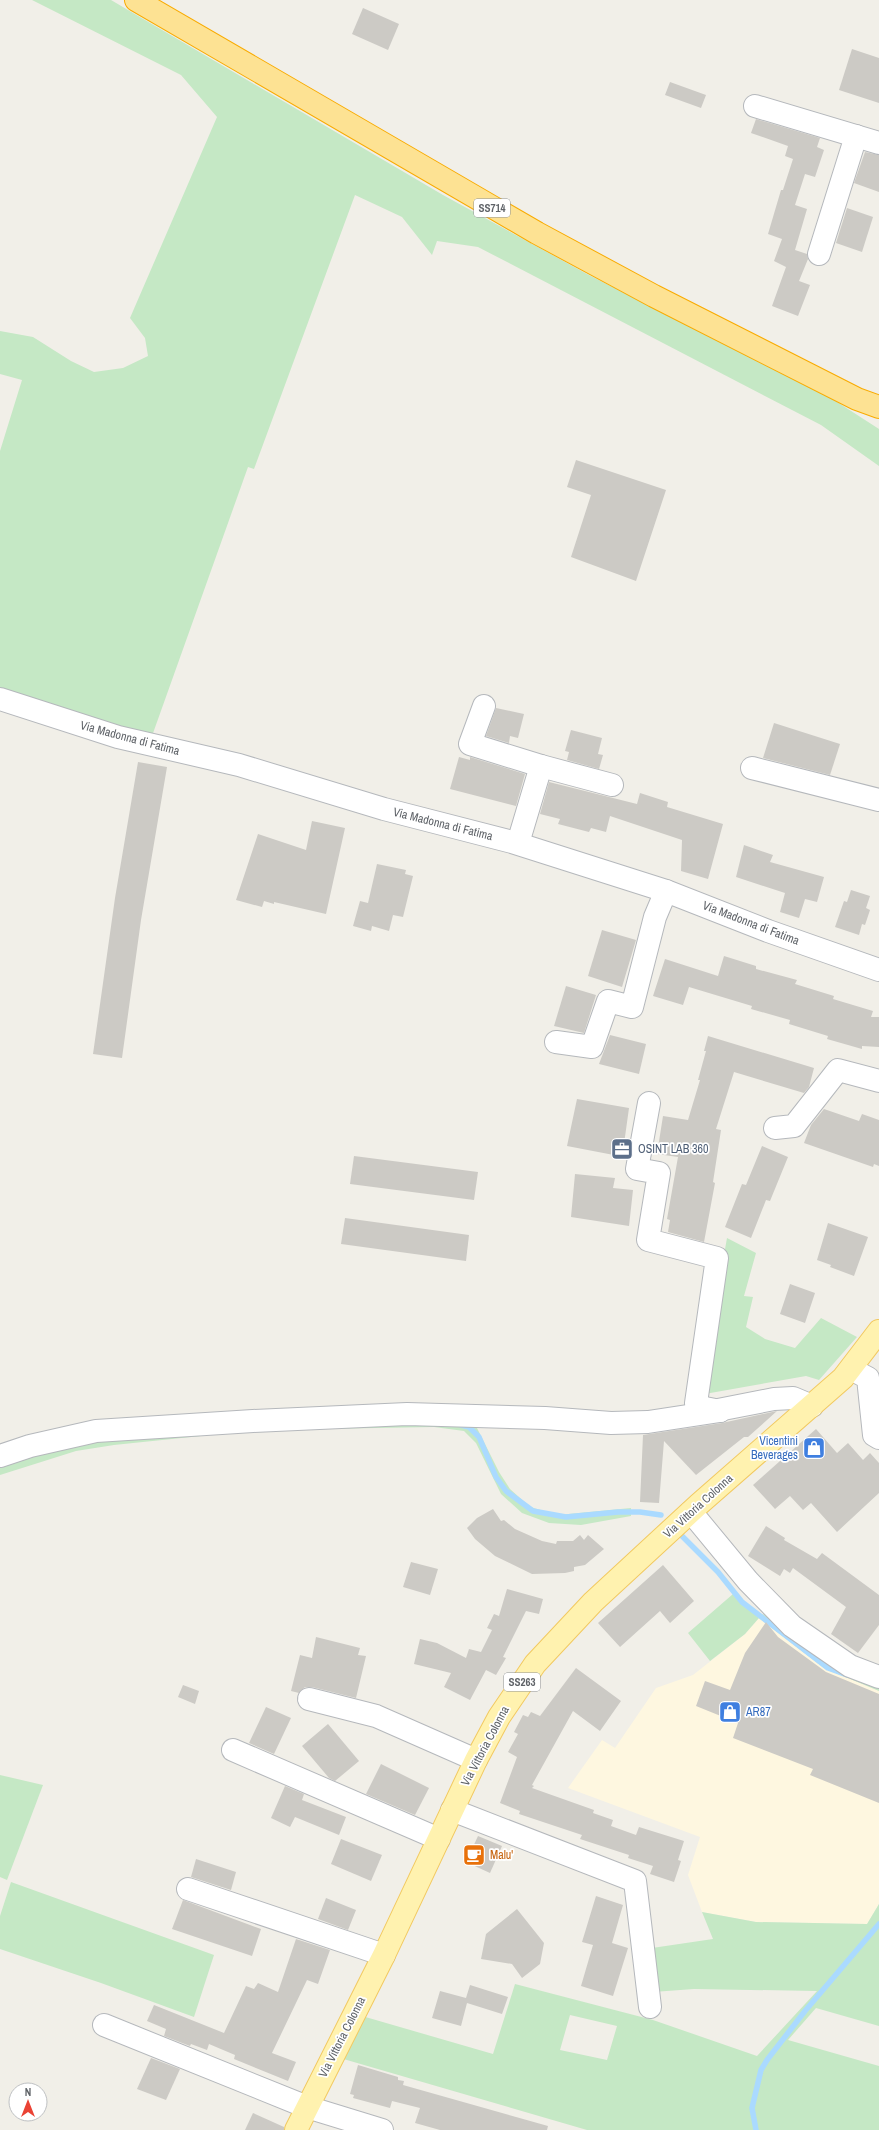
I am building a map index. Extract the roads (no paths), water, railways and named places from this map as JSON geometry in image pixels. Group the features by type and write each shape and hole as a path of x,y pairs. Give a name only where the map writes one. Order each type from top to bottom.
{"highway":[{"name":"SS714","path":"136,0 537,233 654,296 857,399 879,407"},
{"name":"SS714","path":"857,399 879,417"}],"main road":[{"name":"Via Vittoria Colonna","path":"296,2130 384,1955 452,1810 498,1717 535,1664 593,1602 691,1512 843,1378 879,1331"}],"street":[{"path":"755,106 879,143"},
{"path":"819,254 856,136"},
{"name":"Via Madonna di Fatima","path":"0,699 118,737 239,765 384,809 518,843 666,891 768,931 879,970"},
{"path":"484,706 470,744 541,766 612,785"},
{"path":"518,843 541,766"},
{"path":"752,768 879,800"},
{"path":"556,1042 592,1046 608,1001 632,1007 655,917 666,891"},
{"path":"775,1128 794,1126 838,1070 879,1082"},
{"path":"649,1103 637,1170 659,1173 648,1240 717,1258 696,1403 704,1408 719,1410"},
{"path":"851,1369 868,1378 874,1435 879,1438"},
{"path":"0,1456 30,1446 96,1431 238,1422 406,1414 545,1418 611,1423 640,1423 774,1399 793,1398 812,1406"},
{"path":"691,1512 748,1582 792,1626 850,1666 879,1677"},
{"path":"310,1700 376,1716 476,1760"},
{"path":"233,1750 439,1839"},
{"path":"452,1810 635,1881 650,2007"},
{"path":"188,1889 384,1955"},
{"path":"104,2025 307,2107 382,2130"}],"waterway":[{"path":"461,1425 469,1427 479,1437 496,1477 506,1491 533,1511 566,1517 618,1512 640,1512 661,1515"},
{"path":"682,1536 718,1572 742,1602 828,1668 847,1675"},
{"path":"756,2130 752,2108 761,2070 805,2011 879,1924"}],"place":[{"name":"OSINT LAB 360","path":"622,1149"},
{"name":"Vicentini Beverages","path":"814,1448"},
{"name":"AR87","path":"730,1712"},
{"name":"Malu'","path":"474,1855"}]}
